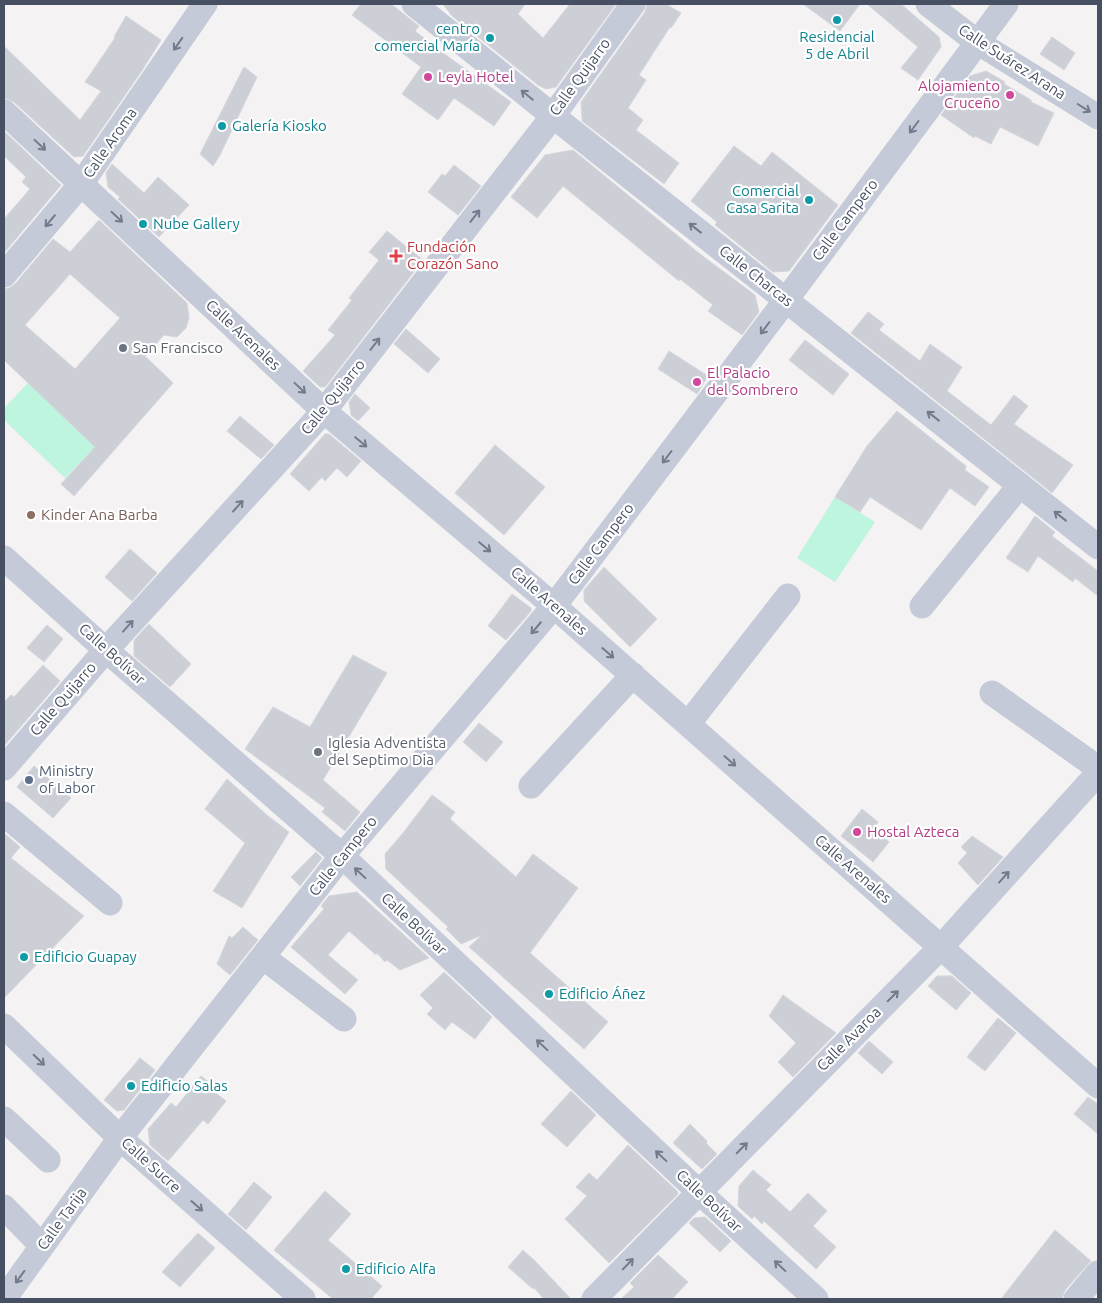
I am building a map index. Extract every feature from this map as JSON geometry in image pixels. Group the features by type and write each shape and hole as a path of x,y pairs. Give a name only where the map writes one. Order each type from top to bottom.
{"street":[{"name":"Calle Aroma","path":"4,275 81,184 205,4"},
{"name":"Calle Charcas","path":"414,4 1098,547"},
{"name":"Calle Quijarro","path":"4,768 106,650 324,411 553,116 633,4"},
{"name":"Calle Suárez Arana","path":"928,4 977,42 1098,117"},
{"name":"Calle Campero","path":"120,1138 342,856 554,606 786,300 1006,4"},
{"name":"Calle Arenales","path":"4,112 324,411 554,606 1098,1086"},
{"path":"922,606 1020,485"},
{"name":"Calle Bolívar","path":"4,558 106,650 342,856 699,1192 816,1299"},
{"path":"688,724 788,596"},
{"path":"531,786 633,675"},
{"path":"992,693 1098,768"},
{"name":"Calle Avaroa","path":"594,1299 941,947 1098,773"},
{"path":"4,814 110,902"},
{"path":"263,957 344,1019"},
{"name":"Calle Sucre","path":"8,1038 303,1299"},
{"path":"4,1119 48,1160"},
{"name":"Calle Tarija","path":"4,1299 120,1138"},
{"path":"4,1207 42,1246"},
{"path":"1076,1299 1098,1273"}],"green space":[{"path":"28,383 95,447 65,478 4,420 4,408"},
{"path":"835,497 875,522 835,582 797,558"}],"building":[{"path":"361,4 391,4 419,26 415,31 511,102 494,126 454,98 438,120 402,94 421,67 352,15"},
{"path":"443,4 525,4 518,14 543,38 570,4 616,4 556,87 546,89 538,85 452,16"},
{"path":"647,4 666,4 681,13 639,75 646,80 628,108 643,120 636,130 679,163 664,184 582,121 581,102 645,12"},
{"name":"Residencial 5 de Abril","path":"803,4 860,4 840,31"},
{"path":"867,4 901,4 939,37 941,47 918,80 901,68 918,47"},
{"path":"126,16 161,40 83,156 74,157 14,102 4,98 4,46 80,120 101,91 85,82 115,38"},
{"path":"1052,37 1075,53 1064,70 1040,54"},
{"path":"244,67 257,77 213,166 200,154"},
{"path":"986,71 1005,82 1004,84 1031,100 1031,102 1054,113 1038,146 1000,127 991,144 975,136 974,138 941,115 970,76"},
{"path":"4,131 61,185 4,253 4,219 30,189 22,182 26,177 4,156"},
{"path":"734,146 761,166 772,152 838,205 789,271 773,272 715,225 717,222 691,201"},
{"path":"573,150 700,254 755,295 759,312 742,335 708,311 713,305 680,279 679,281 563,186 537,218 511,197 545,155"},
{"path":"112,164 144,193 158,177 189,205 159,237 118,199 120,197 108,187 106,173"},
{"path":"454,165 481,186 458,215 428,192 442,174 445,176"},
{"name":"San Francisco","path":"99,220 187,303 189,318 186,328 177,337 164,335 145,356 173,383 74,496 61,484 95,447 4,360 4,289 15,284 53,239 70,252","holes":["70,274 120,318 75,369 25,325"]},
{"path":"387,231 423,260 325,387 320,387 303,371 335,335 328,330 352,300 349,298 379,260 369,252"},
{"path":"868,312 884,324 879,330 920,361 930,344 962,367 947,391 991,425 1014,395 1028,406 1014,424 1073,465 1052,493 851,333"},
{"path":"406,329 440,359 428,373 394,344"},
{"path":"805,340 849,374 833,395 789,360"},
{"path":"669,351 708,376 697,394 658,369"},
{"path":"355,394 370,408 358,421 351,415 349,402"},
{"path":"897,411 966,466 965,470 989,487 975,506 950,488 921,530 870,497 860,512 835,497 867,446"},
{"path":"240,416 274,445 261,459 227,431"},
{"path":"325,434 329,434 361,461 347,477 337,468 325,481 322,477 309,491 290,474"},
{"path":"495,445 545,487 504,535 455,493"},
{"path":"1035,516 1055,532 1052,536 1098,571 1098,596 1075,578 1073,582 1038,556 1028,572 1006,558"},
{"path":"130,549 157,573 132,601 105,577"},
{"path":"604,567 657,619 630,647 584,601 584,590"},
{"path":"512,594 531,608 531,611 506,640 488,626"},
{"path":"149,624 191,664 170,687 134,656 134,640"},
{"path":"47,625 63,639 44,662 27,648"},
{"name":"Iglesia Adventista del Septimo Dia","path":"353,655 387,673 323,780 360,812 345,831 322,812 325,808 245,749 273,707 310,727"},
{"path":"43,665 60,681 4,746 4,702 11,695 14,697"},
{"path":"479,723 503,742 486,762 463,742"},
{"path":"34,766 71,798 53,818 17,787"},
{"path":"227,779 289,832 242,908 213,891 245,843 205,809"},
{"path":"432,795 455,812 450,819 516,877 533,854 578,888 530,953 608,1022 584,1049 469,947 482,935 461,944 446,929 448,927 386,869 385,854"},
{"path":"862,809 878,822 873,829 889,842 873,862 841,836"},
{"name":"Edificio Guapay","path":"4,833 20,847 11,858 84,916 4,998"},
{"path":"972,836 1003,857 978,885 958,863 967,853 961,847"},
{"path":"316,852 322,858 300,886 291,877"},
{"path":"357,892 429,958 400,970 387,960 385,962 377,953 376,955 349,931 328,955 358,980 345,994 291,947 324,909 321,906 329,896"},
{"path":"243,927 258,940 230,975 217,964 229,936 232,938"},
{"path":"444,972 492,1017 475,1039 452,1022 445,1030 427,1014 433,1008 420,995"},
{"path":"937,976 952,976 971,993 956,1010 928,986"},
{"path":"783,995 836,1033 793,1077 778,1062 796,1043 769,1016"},
{"path":"998,1018 1016,1033 985,1071 967,1057"},
{"path":"869,1041 893,1062 882,1074 858,1053"},
{"name":"Edificio Salas","path":"140,1058 155,1070 124,1110 117,1111 104,1100"},
{"path":"201,1076 215,1087 212,1090 226,1101 208,1124 203,1120 168,1161 150,1145 148,1129 171,1103 176,1107"},
{"path":"571,1091 596,1115 567,1147 541,1124"},
{"path":"1088,1097 1098,1104 1098,1134 1074,1114"},
{"path":"690,1124 717,1154 702,1169 673,1143"},
{"path":"628,1145 678,1194 609,1263 565,1219 587,1196 576,1187 589,1173 597,1180"},
{"path":"753,1170 771,1185 766,1190 790,1212 808,1193 827,1211 813,1226 836,1247 816,1269 764,1221 762,1224 754,1216 752,1219 738,1206 739,1186"},
{"path":"254,1182 272,1197 246,1230 228,1214"},
{"path":"325,1191 351,1214 328,1240 382,1286 371,1299 333,1299 274,1250"},
{"path":"705,1217 731,1241 720,1252 689,1223 694,1218"},
{"path":"1055,1230 1091,1261 1065,1290 1062,1299 1001,1299"},
{"path":"198,1233 215,1248 180,1287 162,1272"},
{"path":"523,1250 571,1299 544,1299 534,1288 508,1267"},
{"path":"658,1255 688,1282 672,1299 621,1299 634,1287 630,1283"}],"place":[{"name":"Residencial 5 de Abril","path":"837,20"},
{"name":"centro comercial María","path":"490,38"},
{"name":"Leyla Hotel","path":"428,77"},
{"name":"Alojamiento Cruceño","path":"1010,95"},
{"name":"Galería Kiosko","path":"222,126"},
{"name":"Comercial Casa Sarita","path":"809,200"},
{"name":"Nube Gallery","path":"143,224"},
{"name":"Fundación Corazón Sano","path":"396,256"},
{"name":"San Francisco","path":"123,348"},
{"name":"El Palacio del Sombrero","path":"697,382"},
{"name":"Kinder Ana Barba","path":"31,515"},
{"name":"Iglesia Adventista del Septimo Dia","path":"318,752"},
{"name":"Ministry of Labor","path":"29,780"},
{"name":"Hostal Azteca","path":"857,832"},
{"name":"Edificio Guapay","path":"24,957"},
{"name":"Edificio Áñez","path":"549,994"},
{"name":"Edificio Salas","path":"131,1086"},
{"name":"Edificio Alfa","path":"346,1269"}]}
